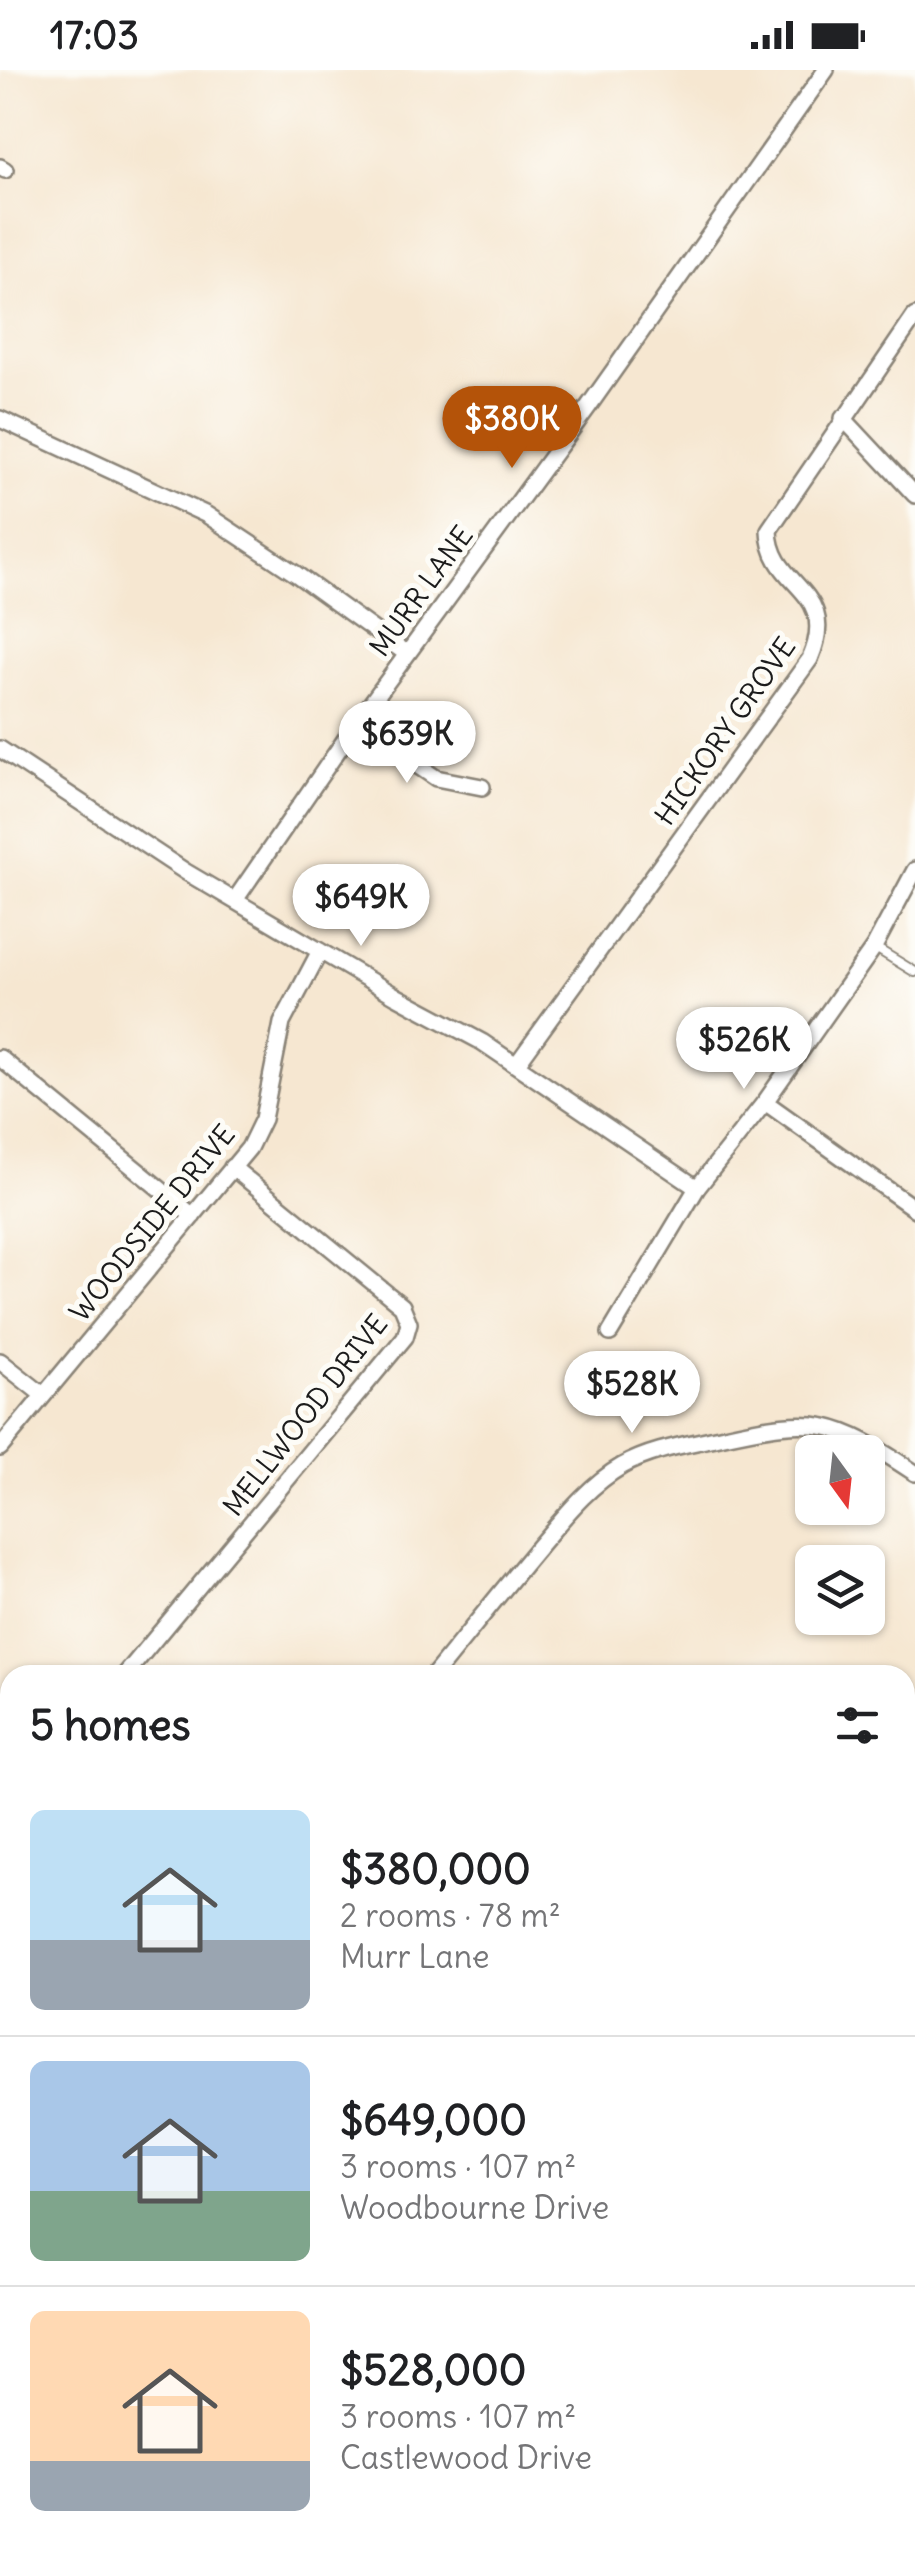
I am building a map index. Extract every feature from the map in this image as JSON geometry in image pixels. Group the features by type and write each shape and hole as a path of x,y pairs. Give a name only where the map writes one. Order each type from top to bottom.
{"street":[{"name":"MURR LANE","path":"235,900 356,724 599,393 826,70"},
{"name":"HICKORY GROVE","path":"517,1064 810,659 818,642 820,623 816,609 773,554 769,530 915,316"},
{"path":"842,418 915,495"},
{"path":"0,419 207,515 406,654"},
{"path":"356,724 436,778 482,787"},
{"path":"0,749 186,872 517,1064 696,1188"},
{"path":"610,1333 696,1188 764,1102 874,947 915,870"},
{"name":"WOODSIDE DRIVE","path":"0,1448 260,1130 282,1024 320,951"},
{"path":"0,1058 193,1216"},
{"path":"764,1102 915,1209"},
{"name":"MELLWOOD DRIVE","path":"133,1665 405,1337 409,1323 402,1306 232,1168"},
{"path":"0,1361 43,1396"},
{"path":"442,1665 570,1510 603,1478 640,1457 769,1426 813,1423 835,1427 876,1447 915,1473"}],"lane":[{"path":"874,947 915,972"}]}
